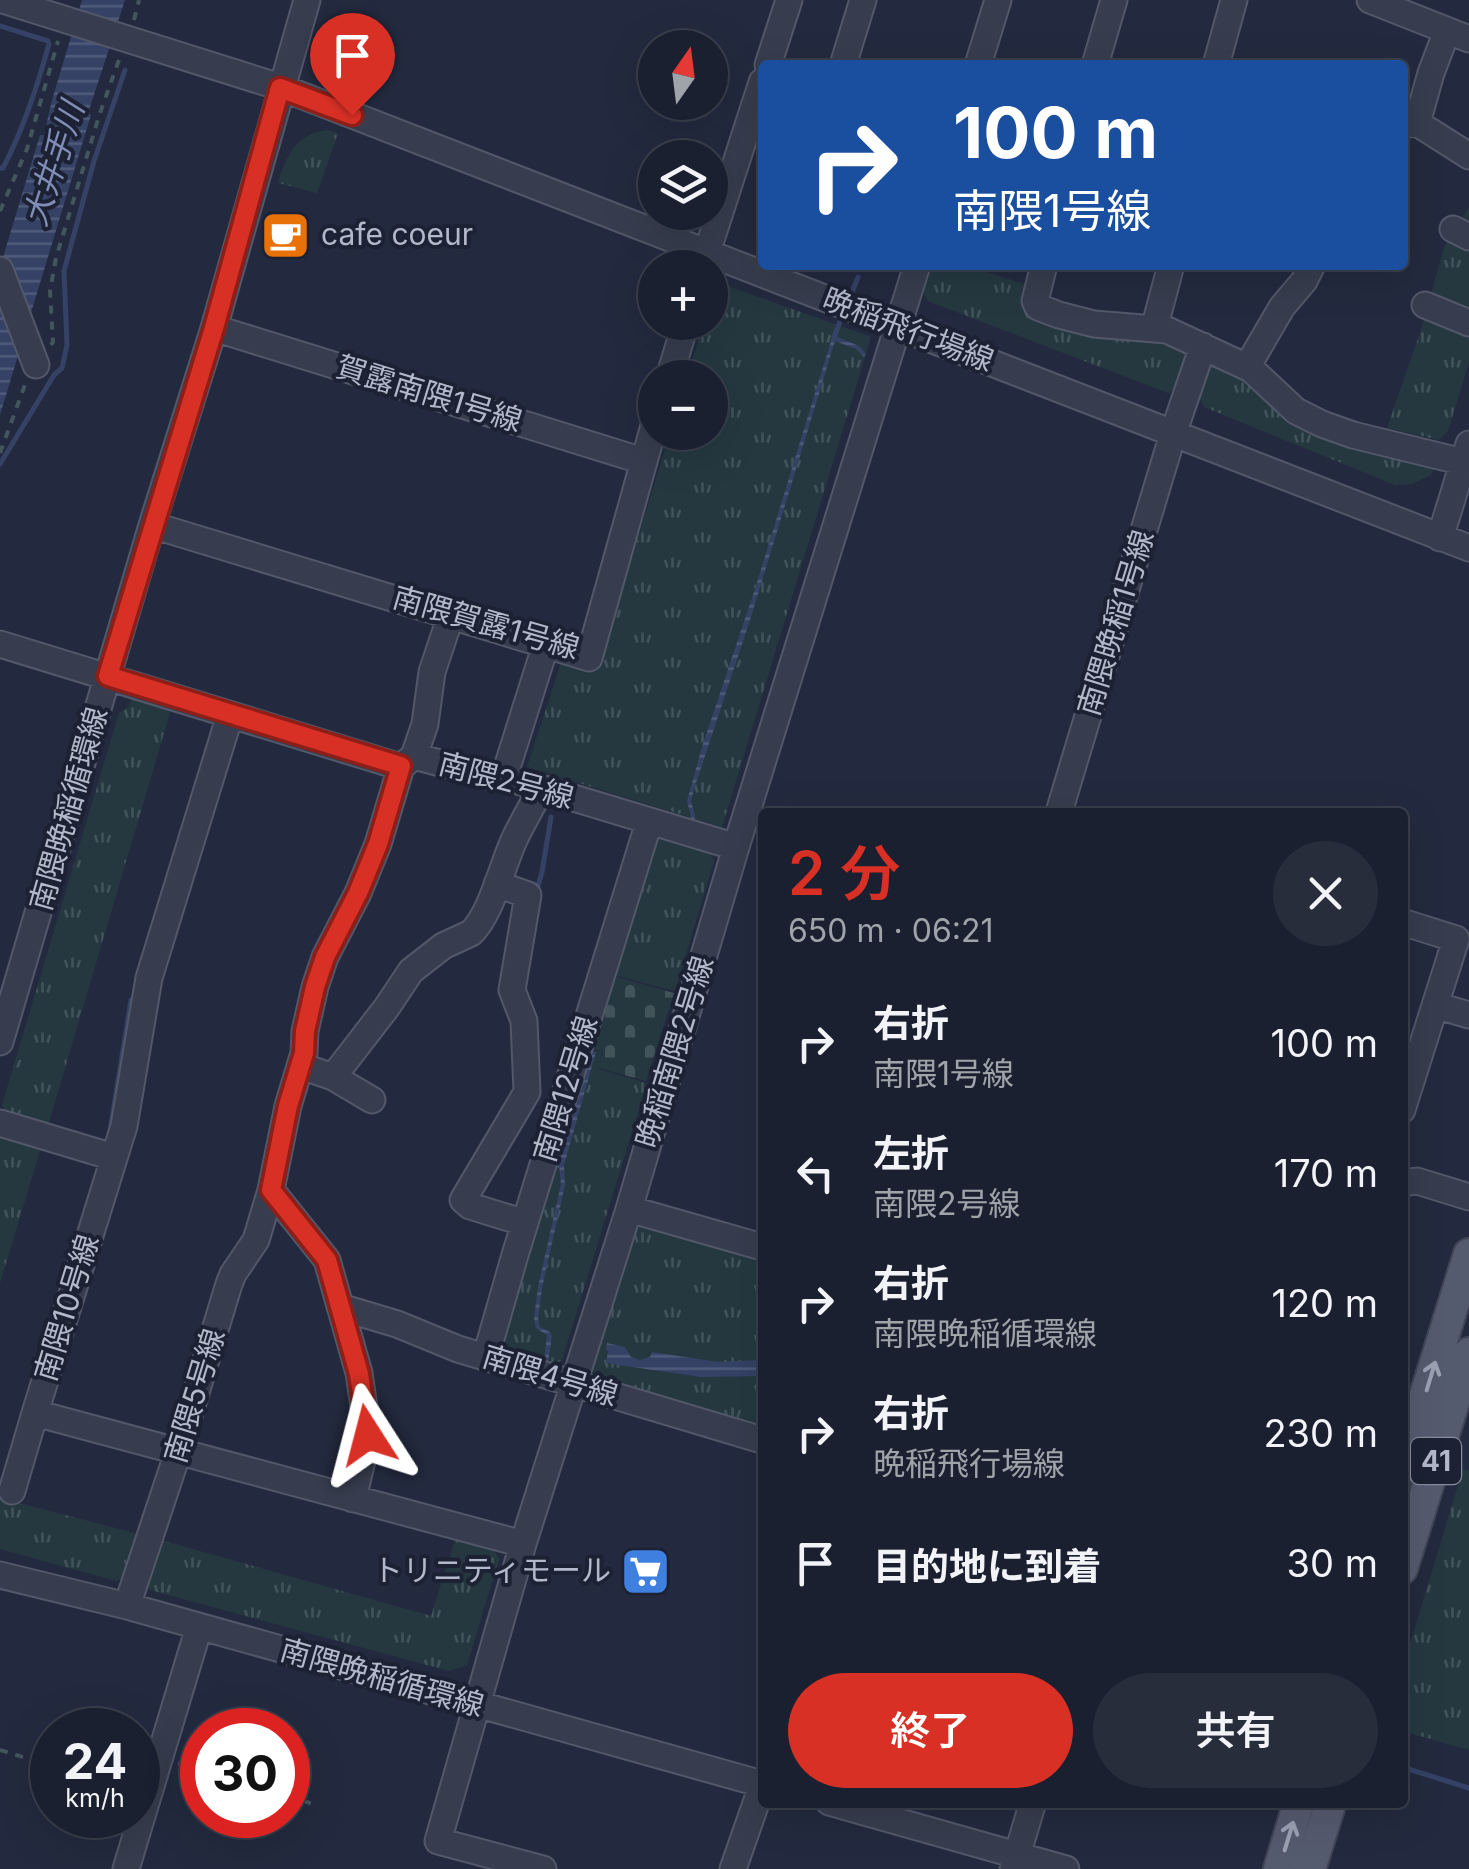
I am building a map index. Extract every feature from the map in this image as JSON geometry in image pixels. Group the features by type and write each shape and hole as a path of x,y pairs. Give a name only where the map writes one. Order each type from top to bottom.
{"main road":[{"name":"41","path":"1408,1506 1413,1454 1469,1254"},
{"name":"41","path":"1413,1454 1469,1353"},
{"path":"1278,1869 1297,1808"},
{"path":"1310,1869 1329,1808"}],"street":[{"path":"3,0 68,19"},
{"name":"南隈晩稲循環線","path":"0,1042 214,328 306,0"},
{"path":"845,60 863,0"},
{"path":"980,60 998,0"},
{"path":"1096,60 1114,0"},
{"path":"1217,60 1234,0"},
{"path":"1370,0 1458,35 1431,73 1410,124 1469,156"},
{"path":"769,60 780,2"},
{"name":"晩稲飛行場線","path":"68,19 280,88 683,250"},
{"path":"708,250 758,94"},
{"name":"晩稲飛行場線","path":"728,267 897,326 1469,548"},
{"path":"0,270 32,358"},
{"name":"晩稲南隈2号線","path":"543,1869 438,1841 523,1544 915,270"},
{"path":"1043,270 1034,300 1038,307 1094,324 1167,330 1247,367 1296,411 1322,424 1354,435 1466,453 1440,538"},
{"path":"1154,329 1170,270"},
{"path":"1247,367 1309,270"},
{"path":"1425,305 1469,323"},
{"name":"賀露南隈1号線","path":"214,328 643,461"},
{"name":"南隈晩稲1号線","path":"1060,808 1203,346"},
{"name":"南隈賀露1号線","path":"152,525 589,658 646,450"},
{"name":"南隈5号線","path":"127,1606 233,1274 256,1240 325,957 358,893 424,724 432,672 451,615"},
{"name":"南隈2号線","path":"0,644 230,715 407,761 504,777 736,847"},
{"path":"504,777 546,644"},
{"name":"南隈10号線","path":"230,715 149,978 124,1126 35,1413 523,1544"},
{"path":"333,1077 411,971 478,926 516,833 541,788"},
{"name":"南隈12号線","path":"486,1356 649,822"},
{"path":"497,884 528,895 512,990 524,1021 527,1092 463,1200 470,1206 525,1223"},
{"path":"1408,924 1456,939 1408,1091"},
{"path":"1435,1004 1469,1015"},
{"path":"526,1059 571,1073"},
{"path":"300,1066 333,1077 372,1100"},
{"path":"0,1123 114,1158"},
{"path":"1408,1183 1417,1181 1469,1196"},
{"path":"271,1190 327,1260 359,1374 368,1435 353,1499"},
{"path":"629,1209 758,1246"},
{"name":"南隈4号線","path":"340,1307 458,1348 758,1439"},
{"path":"12,1491 35,1413"},
{"name":"南隈晩稲循環線","path":"0,1575 127,1606 758,1784"},
{"path":"126,1869 199,1628"},
{"path":"733,1869 758,1797"},
{"path":"848,1808 1014,1862 1066,1869"},
{"path":"1014,1862 1031,1808"}],"path":[{"path":"0,453 32,358 54,342 50,292 56,258 124,36 139,0"},
{"path":"0,211 27,149 68,19"},
{"path":"0,1750 30,1759"},
{"path":"310,1803 316,1805"}],"green space":[{"path":"327,130 338,133 317,193 278,183 300,141"},
{"path":"1469,207 1469,362 1448,431 1439,440 1387,428 1423,324 1444,247"},
{"path":"927,270 980,270 1028,285 1026,300 1165,336 1193,348 1178,389 1168,393 928,301 921,288"},
{"path":"728,286 871,337 722,827 527,767 562,660 597,672 665,450 728,450 728,360 692,360 699,340 728,340"},
{"path":"1208,360 1436,465 1431,475 1412,484 1395,485 1204,407 1197,393"},
{"path":"135,694 172,706 47,1129 8,1118 2,1105 119,713"},
{"path":"664,835 708,848 714,861 675,991 610,974 651,841"},
{"path":"610,975 674,993 646,1081 598,1068 603,1052 588,1047"},
{"path":"587,1048 602,1052 598,1069 647,1083 562,1360 548,1368 504,1356 498,1341"},
{"path":"0,1135 42,1144 0,1283"},
{"path":"646,1225 758,1262 758,1429 599,1380 592,1369 633,1232"},
{"path":"1463,1469 1469,1471 1469,1750 1408,1733 1408,1650"},
{"path":"0,1498 142,1535 129,1575 117,1581 0,1549"},
{"path":"456,1537 492,1547 499,1559 467,1665 449,1671 150,1590 145,1577 157,1539 431,1616"}],"water":[{"name":"大井手川","path":"82,0 125,0 0,415 0,267 40,135 44,135"},
{"path":"834,331 838,332 837,337 859,346 866,354 864,357 856,349 835,341 694,789 694,824 690,823 687,801 702,747"},
{"path":"592,1052 596,1052 564,1165 565,1185 542,1288 538,1319 540,1327 552,1336 548,1363 544,1362 547,1335 536,1328 534,1318 538,1287 561,1184 559,1165"},
{"path":"607,1343 625,1347 631,1357 640,1360 650,1357 652,1352 718,1362 758,1360 758,1376 701,1377 612,1364 606,1362"}],"waterway":[{"path":"0,26 48,41"},
{"path":"0,168 24,123 49,44"},
{"path":"0,464 62,368 67,345 64,271 94,161 125,70"},
{"path":"849,300 858,277"},
{"path":"834,337 843,314"},
{"path":"536,893 551,817"},
{"path":"110,1131 131,1000"},
{"path":"1408,1769 1469,1788"}],"place":[{"name":"cafe coeur","path":"286,235"},
{"name":"トリニティモール","path":"646,1571"}],"route":[{"path":"352,115 280,88 214,328 108,676 401,766 378,844 315,987 304,1053 288,1106 271,1190 327,1260 359,1374 368,1435"}]}
